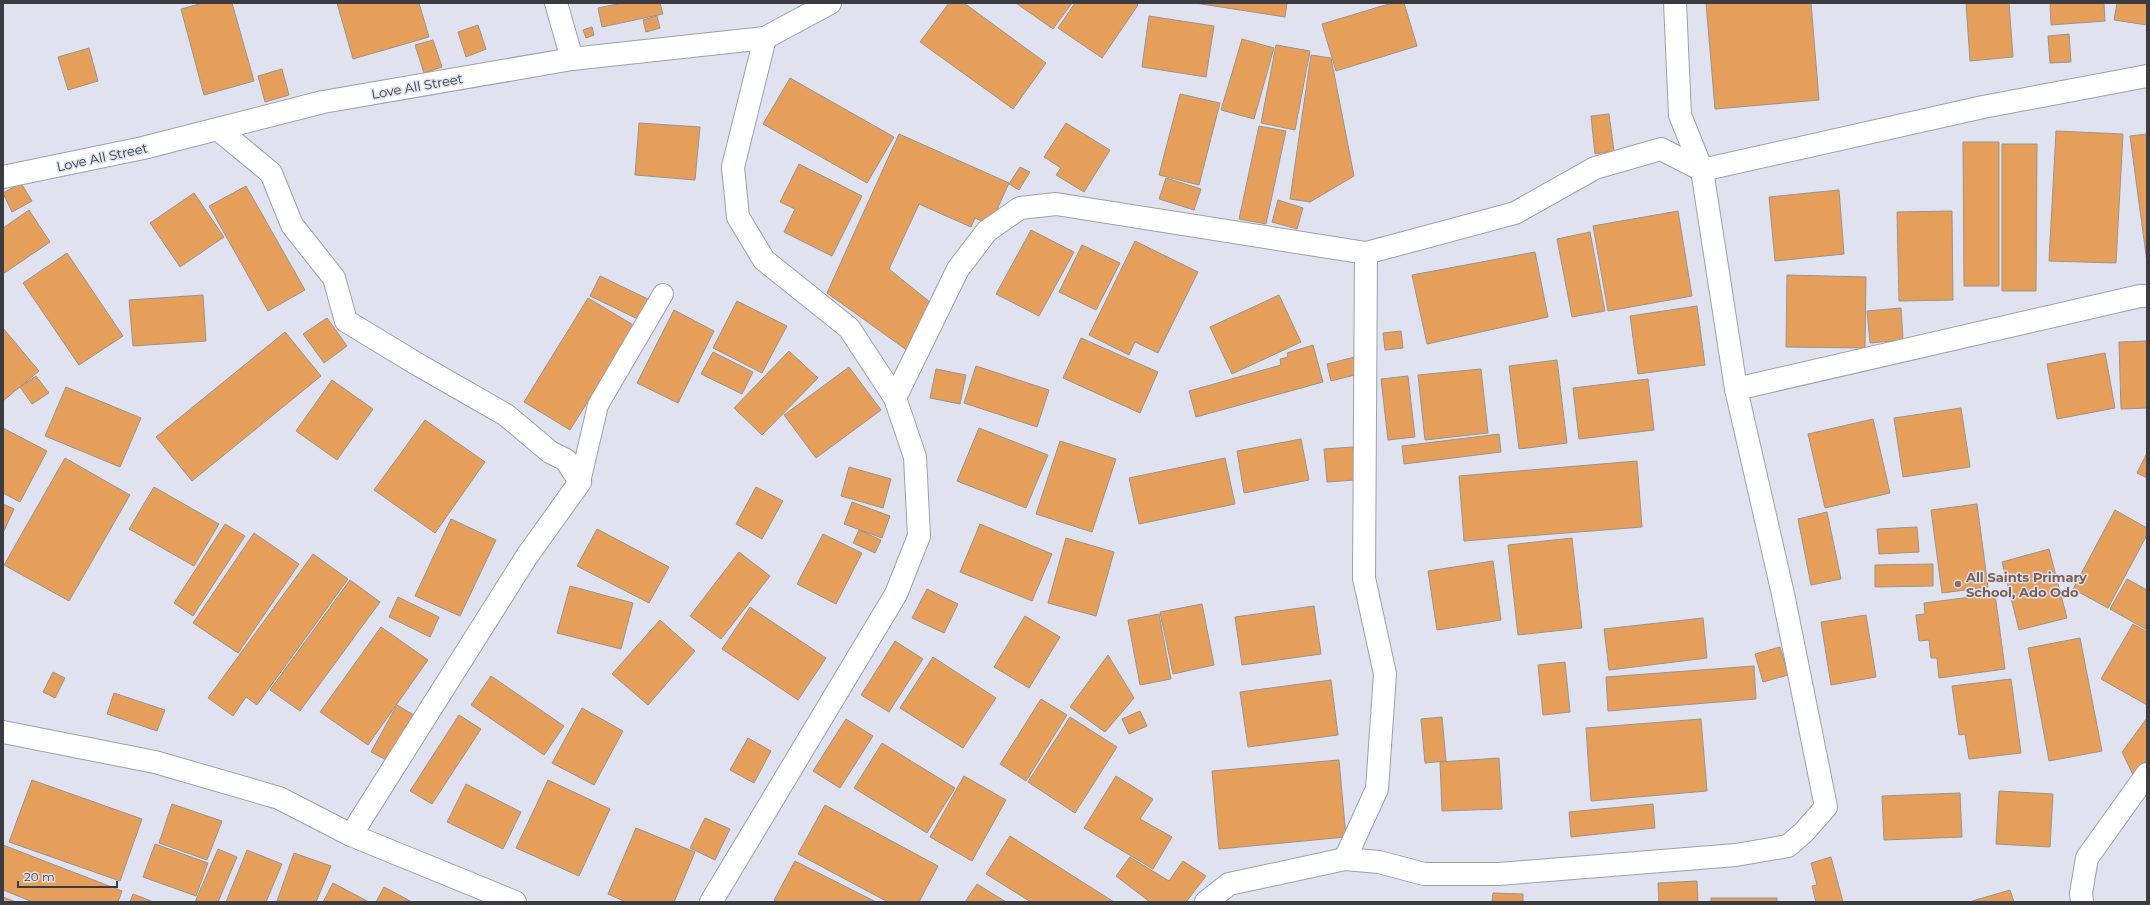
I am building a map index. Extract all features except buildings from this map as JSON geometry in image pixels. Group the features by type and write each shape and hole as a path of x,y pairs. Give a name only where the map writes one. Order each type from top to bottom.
{"street":[{"path":"556,3 572,59"},
{"name":"Love All Street","path":"3,177 136,150 323,102 572,59 765,38 830,3"},
{"path":"1206,902 1229,884 1345,859 1379,862 1424,874 1499,874 1736,855 1788,846 1804,832 1826,807 1783,594 1736,390 1702,170 1680,115 1675,3"},
{"path":"710,902 896,594 919,536 916,457 895,398 849,328 764,260 738,217 734,167 765,38"},
{"path":"895,398 958,269 987,231 1020,208 1056,204 1366,253 1515,213 1595,168 1661,150 1702,170 1983,107 2147,76"},
{"path":"218,130 271,173 292,224 334,278 346,321 417,364 506,414 550,452 566,460 580,482 527,556 351,835"},
{"path":"1345,859 1377,789 1385,674 1364,578 1366,253"},
{"path":"1736,390 2140,296 2147,296"},
{"path":"3,732 155,762 279,798 351,835 515,902"},
{"path":"2082,902 2081,893 2087,858 2147,774"}],"lane":[{"path":"580,482 598,405 663,294"}],"place":[{"name":"All Saints Primary School, Ado Odo","path":"1958,584"}]}
